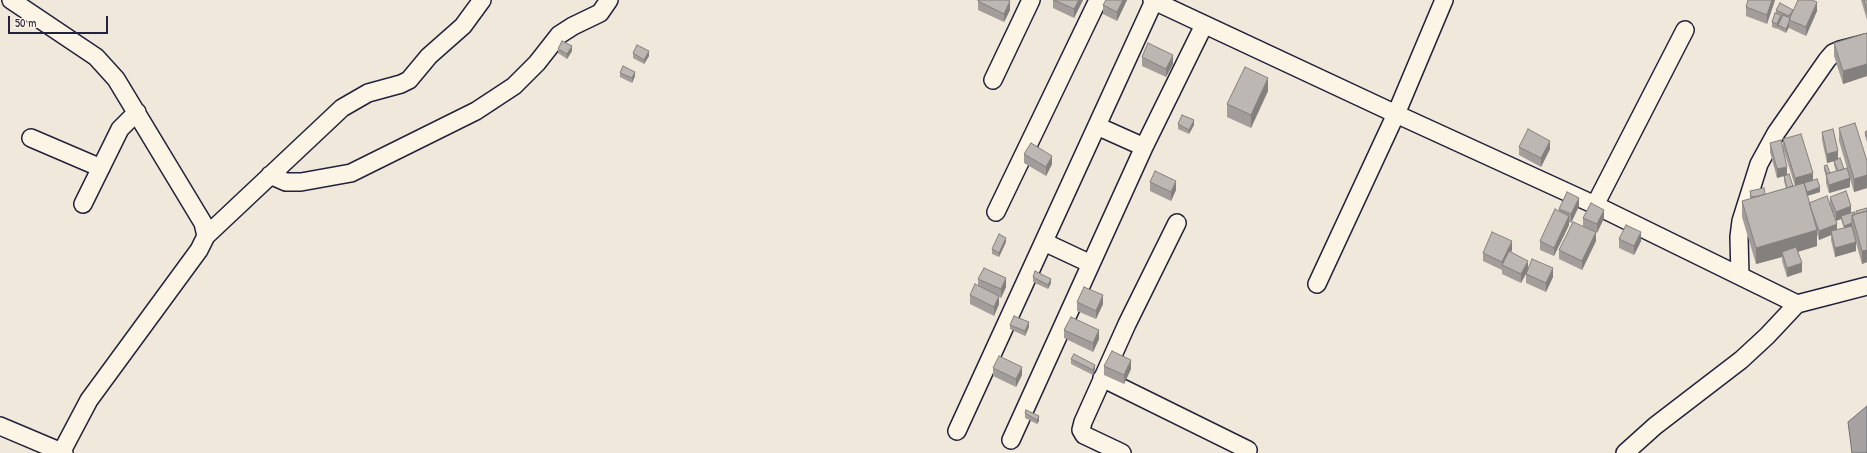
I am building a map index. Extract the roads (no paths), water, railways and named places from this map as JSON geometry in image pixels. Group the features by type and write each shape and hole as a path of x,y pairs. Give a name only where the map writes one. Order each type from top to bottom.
{"street":[{"path":"11,0 96,57 116,79 203,223 206,236"},
{"path":"0,426 62,453 89,400 199,250 206,236 342,108 368,93 401,84 409,80 429,56 463,26 482,0"},
{"path":"270,175 286,182 301,182 351,173 476,111 514,86 537,63 559,34 600,13 609,0"},
{"path":"994,80 1031,0"},
{"path":"996,212 1098,0"},
{"path":"1317,284 1396,114 1444,0"},
{"path":"957,430 1153,1 1595,205 1797,304"},
{"path":"1011,440 1144,147 1204,25"},
{"path":"1595,205 1685,30"},
{"path":"1740,276 1739,237 1741,221 1759,164 1776,133 1827,60 1840,50 1867,43"},
{"path":"83,204 120,129 137,112"},
{"path":"1097,126 1144,147"},
{"path":"31,138 101,168"},
{"path":"1122,453 1101,449 1084,435 1081,430 1102,378 1177,223"},
{"path":"1044,242 1091,264"},
{"path":"1625,453 1655,426 1741,360 1767,336 1797,304 1867,286"},
{"path":"1102,378 1248,450"}]}
